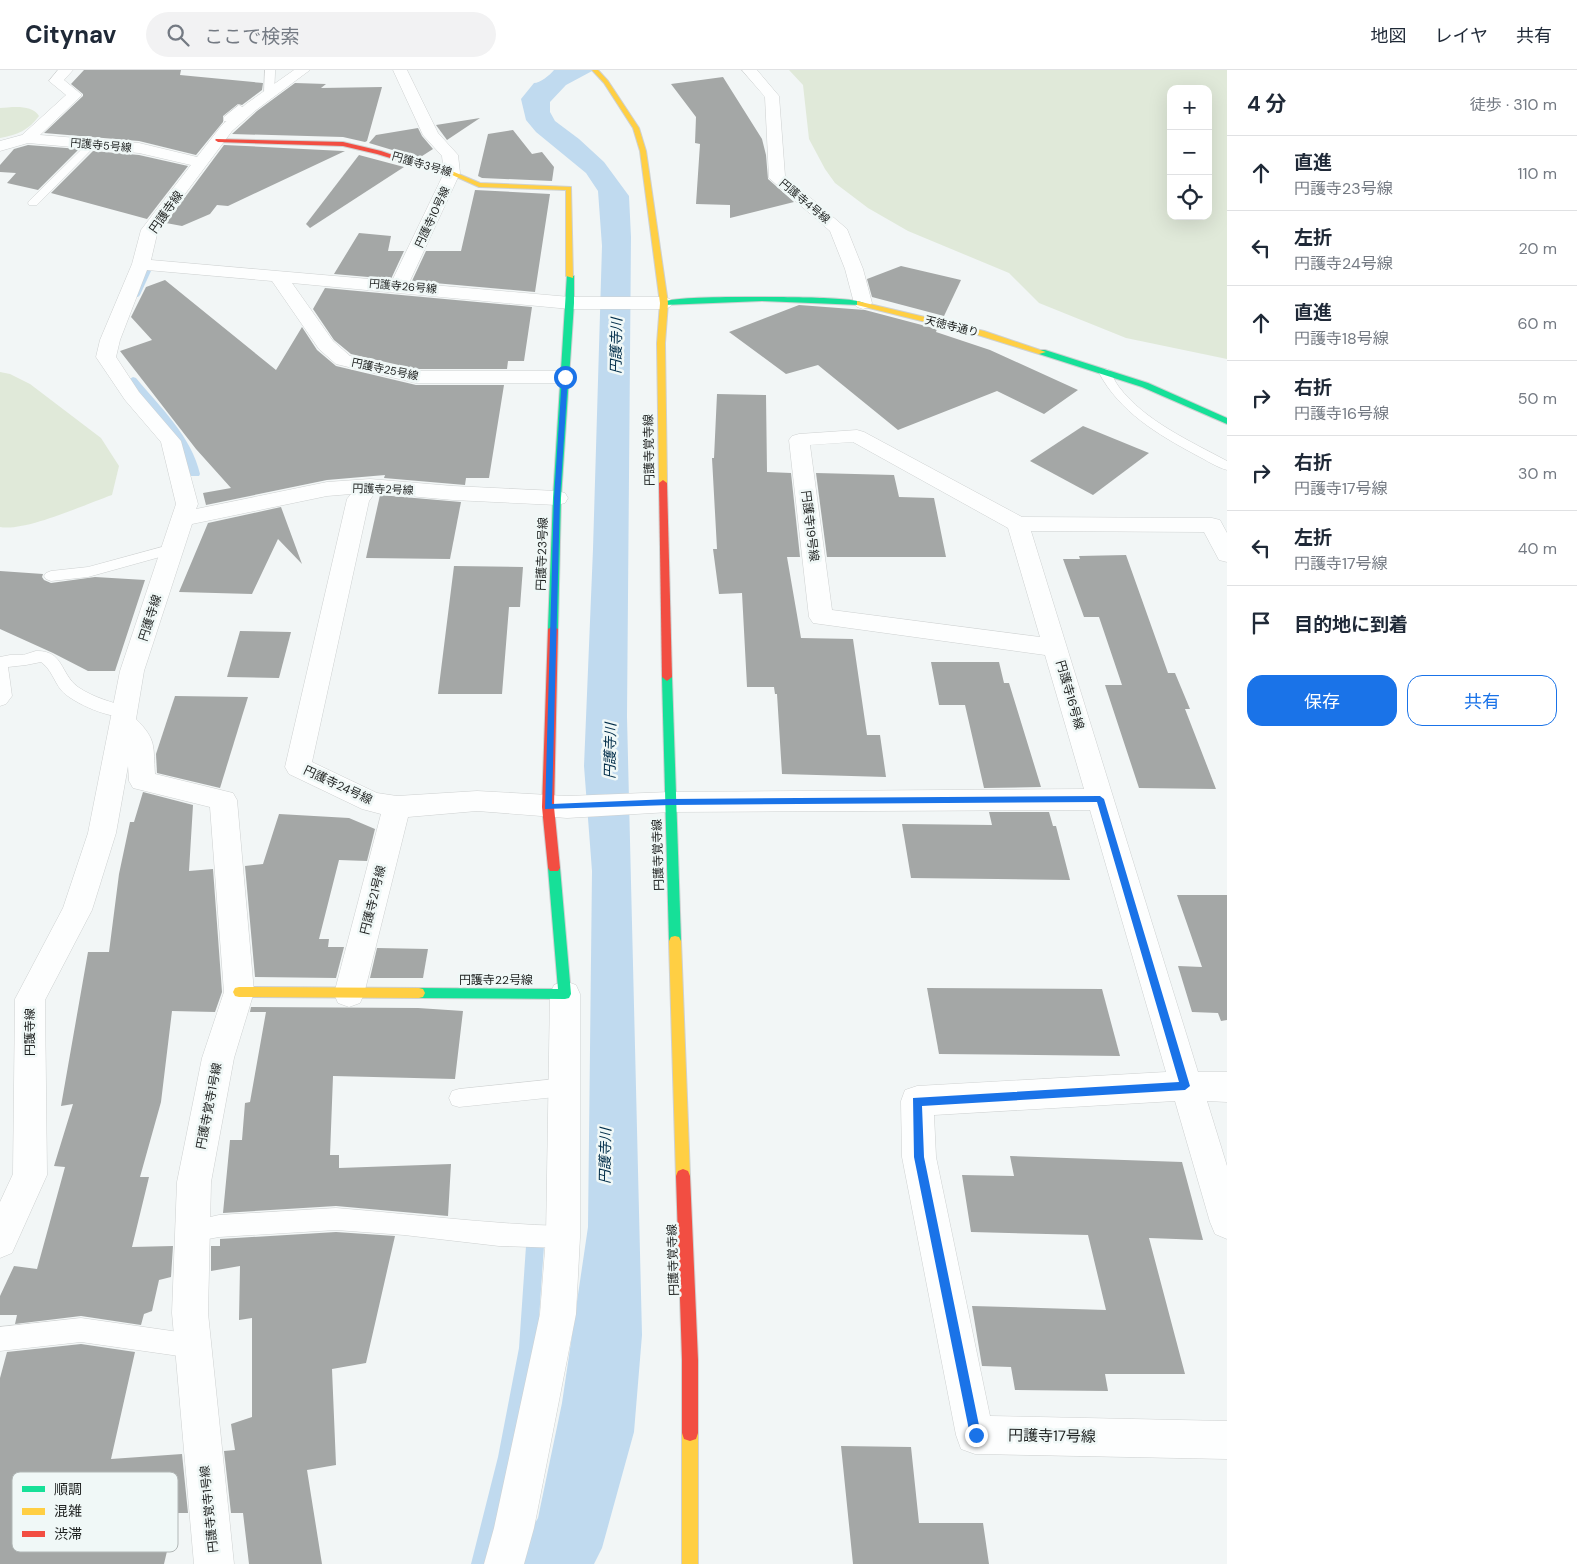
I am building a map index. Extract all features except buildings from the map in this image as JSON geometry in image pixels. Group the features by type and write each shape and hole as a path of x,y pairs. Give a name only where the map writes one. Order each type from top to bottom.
{"street":[{"path":"27,138 75,95 56,81 66,70"},
{"name":"円護寺線","path":"0,1240 30,1175 30,999 77,910 102,833 132,671 187,504 171,441 132,396 106,357 110,340 142,264 150,230 237,114 303,70"},
{"name":"円護寺10号線","path":"399,286 452,172 450,155 431,135 400,70"},
{"name":"円護寺4号線","path":"750,70 772,96 777,178 838,229 854,269 863,303"},
{"name":"円護寺覚寺線","path":"597,72 636,128 643,151 664,303 661,343 661,387 670,802 690,1360 690,1564"},
{"name":"円護寺5号線","path":"0,146 27,138 139,148 201,163"},
{"name":"円護寺3号線","path":"218,140 342,144 379,152 418,165 452,172 479,185 569,188 570,303"},
{"name":"円護寺26号線","path":"142,264 570,303 664,303"},
{"name":"円護寺25号線","path":"278,275 326,346 343,360 416,377 565,377"},
{"name":"天徳寺通り","path":"664,303 715,298 796,298 863,303 981,333 1145,385 1227,421"},
{"name":"円護寺23号線","path":"557,807 557,498 570,303"},
{"name":"円護寺19号線","path":"1018,524 857,436 799,440 821,617 1056,648"},
{"name":"円護寺2号線","path":"182,519 327,489 370,486 453,493 557,498"},
{"name":"円護寺24号線","path":"370,486 358,500 298,767 372,802 397,807 476,801 557,807 670,802 1100,799"},
{"path":"1018,524 1212,525 1227,555"},
{"name":"円護寺16号線","path":"1018,524 1227,1222"},
{"name":"円護寺覚寺1号線","path":"124,717 139,738 142,782 223,800 239,992 218,1058 194,1182 190,1313 214,1564"},
{"name":"円護寺21号線","path":"349,994 397,807"},
{"path":"504,1564 514,1528 558,1314 563,1238 565,994 557,807"},
{"name":"円護寺22号線","path":"239,992 565,994"},
{"path":"1185,1086 1227,1087"},
{"name":"円護寺17号線","path":"1185,1086 917,1102 919,1157 976,1435 1227,1440"}],"lane":[{"path":"269,94 270,70"},
{"path":"33,203 92,144"},
{"path":"1105,373 1109,385 1145,417 1227,466"},
{"path":"51,576 88,572 173,550"},
{"path":"0,700 4,696 0,666 9,659 24,660 43,656 49,659 70,689 124,717"},
{"path":"459,1098 564,1087"},
{"path":"192,1231 219,1226 336,1219 404,1224 499,1235 563,1238"},
{"path":"0,1339 81,1330 193,1346"}],"green space":[{"path":"789,70 1227,70 1227,359 1126,338 1039,303 1009,273 908,231 868,208 835,183 809,139 803,85"},
{"path":"0,108 27,108 36,112 39,116 22,131 0,138"},
{"path":"0,372 10,374 30,384 101,438 119,466 112,495 40,521 11,527 0,527"}],"water":[{"name":"円護寺川","path":"554,70 594,70 566,85 550,102 550,112 555,121 579,139 604,162 629,196 631,237 627,717 642,1335 634,1432 602,1548 594,1564 510,1564 538,1518 562,1403 588,1227 592,871 584,766 602,246 598,191 586,173 536,132 526,120 521,99 534,83 539,82"}],"waterway":[{"path":"135,295 147,271"},
{"path":"133,380 160,413 187,451 193,463 195,474"},
{"path":"481,1564 508,1457 528,1348 535,1246"}],"traffic: fast":[{"path":"553,629 557,498 570,303 570,276"},
{"path":"664,303 762,299 860,303"},
{"path":"1042,352 1145,385 1227,421"},
{"path":"667,677 675,941"},
{"path":"419,993 565,994 554,868"}],"traffic: slow":[{"path":"595,70 606,82 636,128 643,151 664,303 661,343 663,483"},
{"path":"410,162 452,173 479,185 569,188 570,276"},
{"path":"860,303 981,333 1042,352"},
{"path":"675,941 683,1176"},
{"path":"239,992 419,993"},
{"path":"690,1433 690,1564"}],"traffic: jam":[{"path":"218,140 343,144 379,152 410,162"},
{"path":"663,483 667,677"},
{"path":"553,629 548,807 554,868"},
{"path":"683,1176 690,1360 690,1433"}],"route":[{"path":"565,377 557,498 548,807 567,808 670,802 1100,799 1185,1086 917,1102 919,1157 976,1435"}]}
